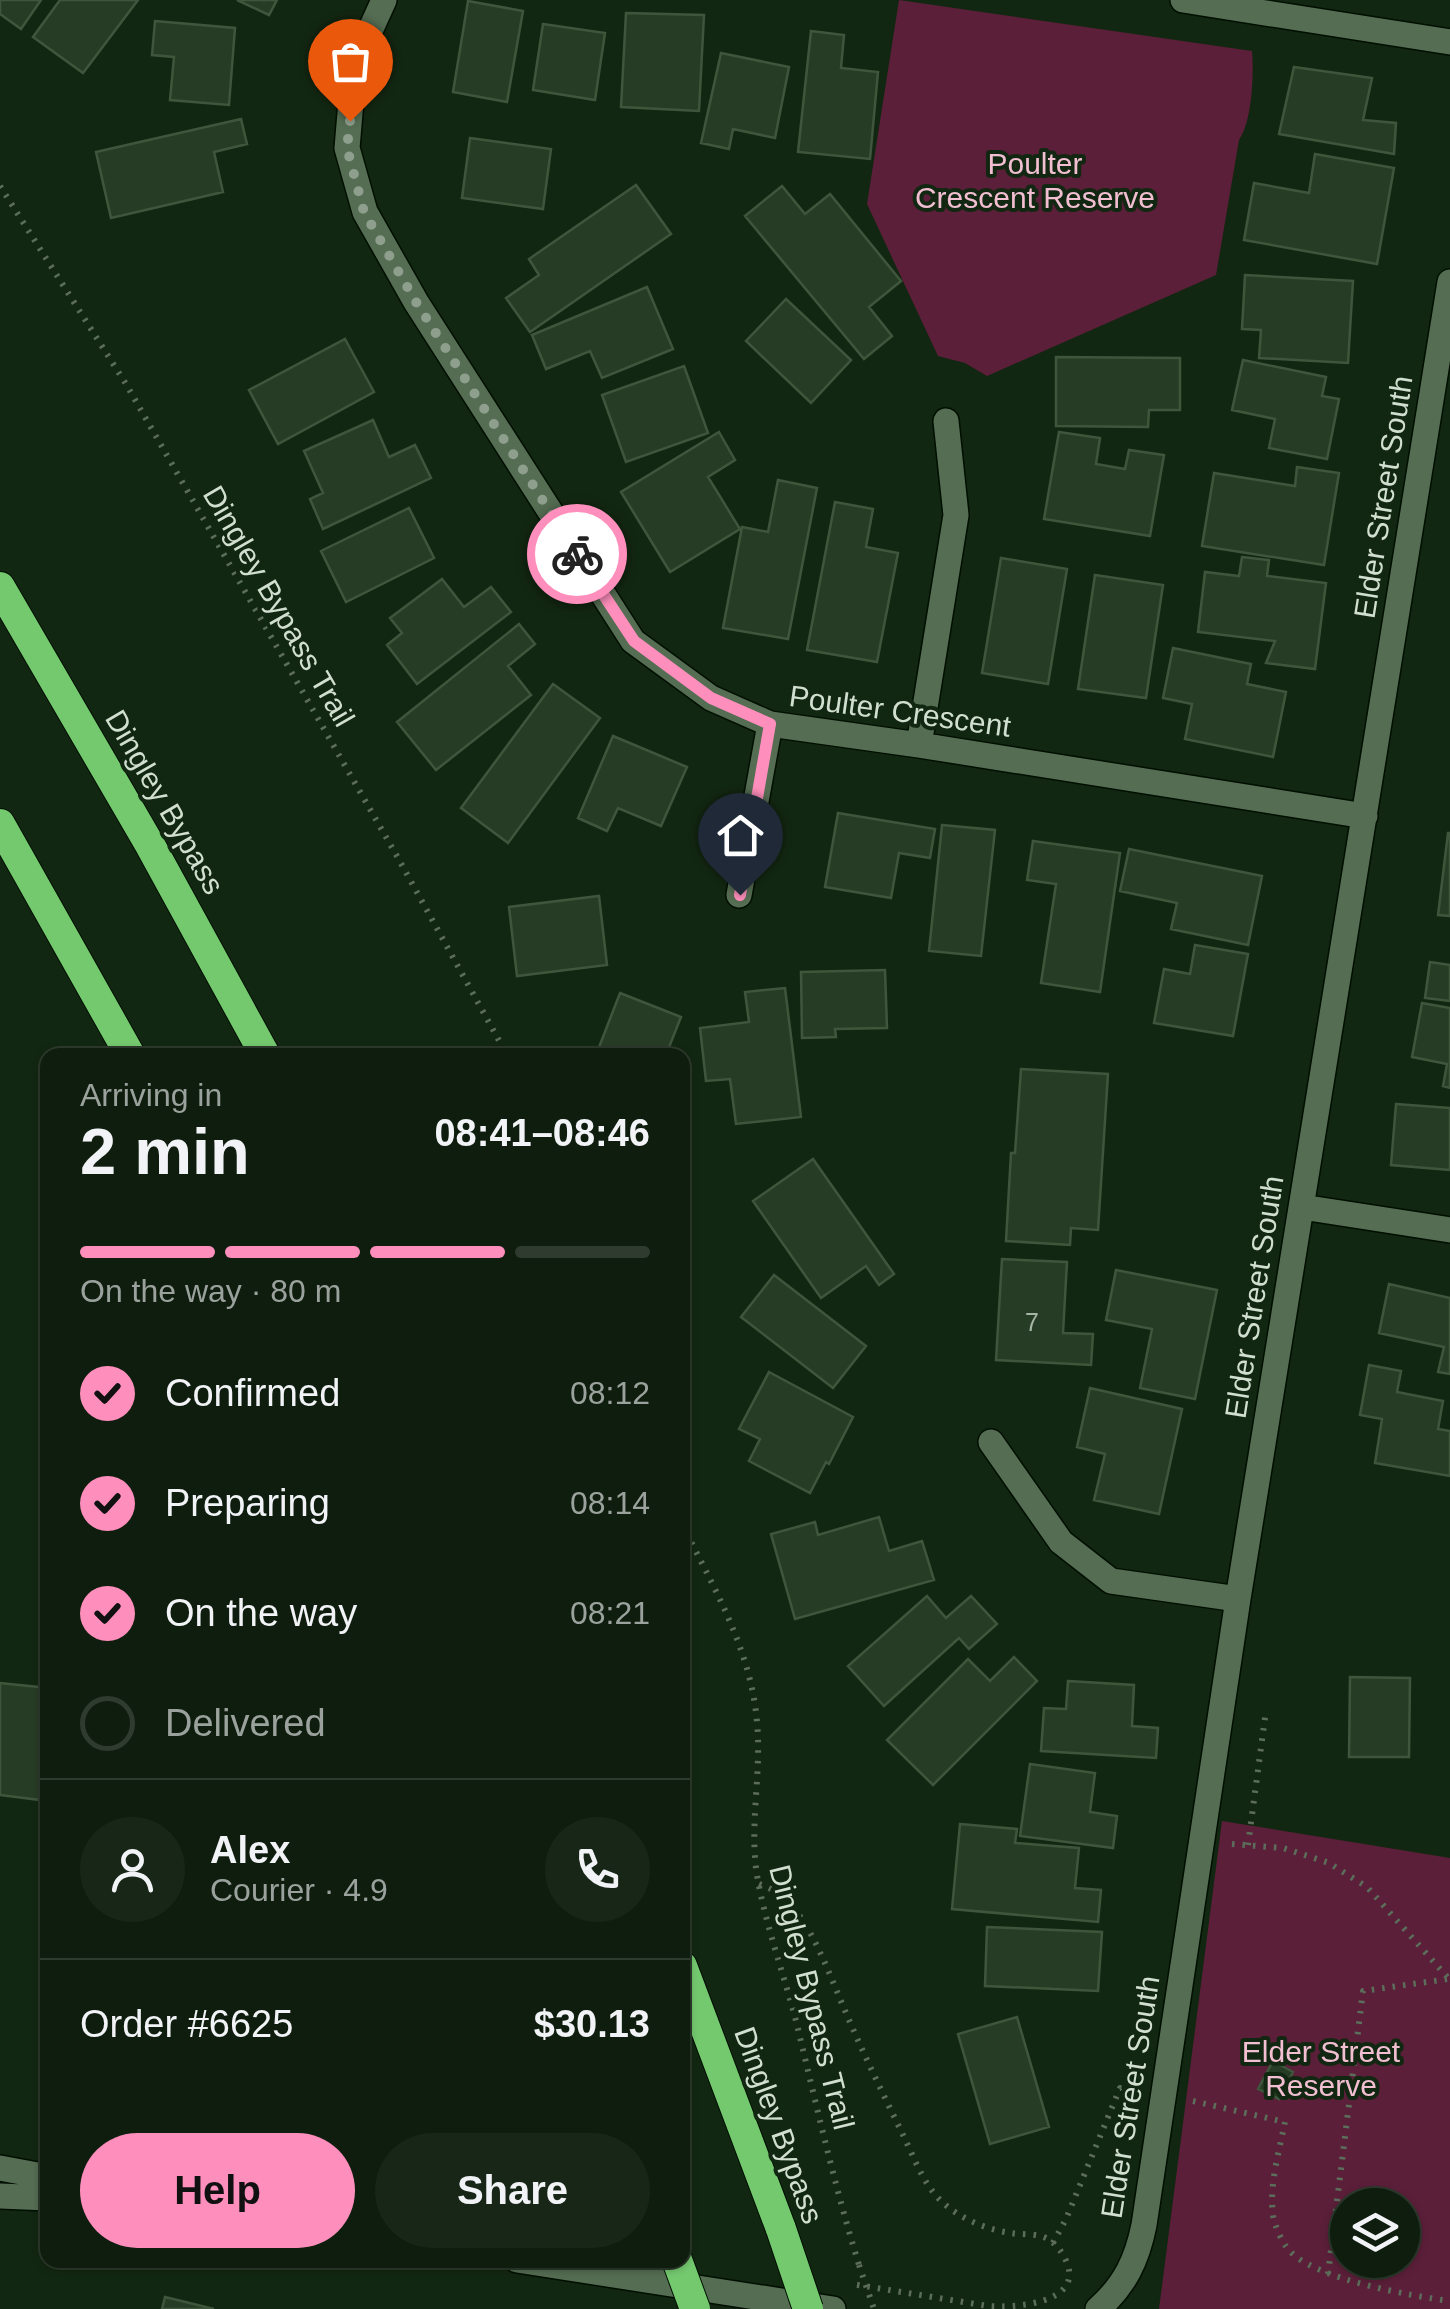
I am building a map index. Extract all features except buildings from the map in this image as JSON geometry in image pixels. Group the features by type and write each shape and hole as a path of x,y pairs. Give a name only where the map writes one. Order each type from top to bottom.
{"highway":[{"name":"Dingley Bypass","path":"0,586 150,845 261,1048"},
{"path":"0,824 126,1048"},
{"name":"Dingley Bypass","path":"690,1987 808,2309"},
{"path":"680,2268 695,2309"}],"street":[{"name":"Poulter Crescent","path":"384,0 354,66 347,148 364,212 416,302 634,641 711,698 770,724 1365,816"},
{"path":"1183,0 1450,42"},
{"name":"Elder Street South","path":"1098,2309 1121,2286 1137,2255 1238,1599 1450,282"},
{"path":"919,745 956,515 946,421"},
{"path":"740,895 770,724"},
{"path":"1302,1206 1450,1230"},
{"path":"992,1442 1061,1542 1111,1581 1238,1599"},
{"path":"0,2168 40,2176"},
{"path":"0,2196 40,2198"},
{"path":"568,2268 832,2309"}],"path":[{"name":"Dingley Bypass Trail","path":"0,186 126,384 503,1048"},
{"name":"Dingley Bypass Trail","path":"690,1540 746,1660 758,1725 753,1843 759,1884 837,2193 874,2309"},
{"path":"1248,1845 1266,1710"},
{"path":"1201,1841 1283,1848 1329,1863 1368,1887 1449,1980"},
{"path":"759,1884 788,1900 802,1920 928,2186 949,2208 976,2224 1040,2236 1053,2243 1070,2273 1054,2296 1011,2308 851,2284"},
{"path":"1328,2274 1363,1991 1449,1980"},
{"path":"1053,2243 1120,2088 1163,2094 1286,2122 1277,2158 1273,2218 1289,2251 1328,2274 1412,2296 1450,2301"}],"green space":[{"name":"Poulter Crescent Reserve","path":"899,0 1252,51 1249,110 1239,140 1216,275 987,376 965,363 938,356 867,204"},
{"name":"Elder Street Reserve","path":"1222,1821 1450,1858 1450,2309 1159,2309"}],"way so far":[{"path":"350,121 347,148 364,212 416,302 577,554"}],"route":[{"path":"577,554 634,641 711,698 770,724 740,895"}]}
